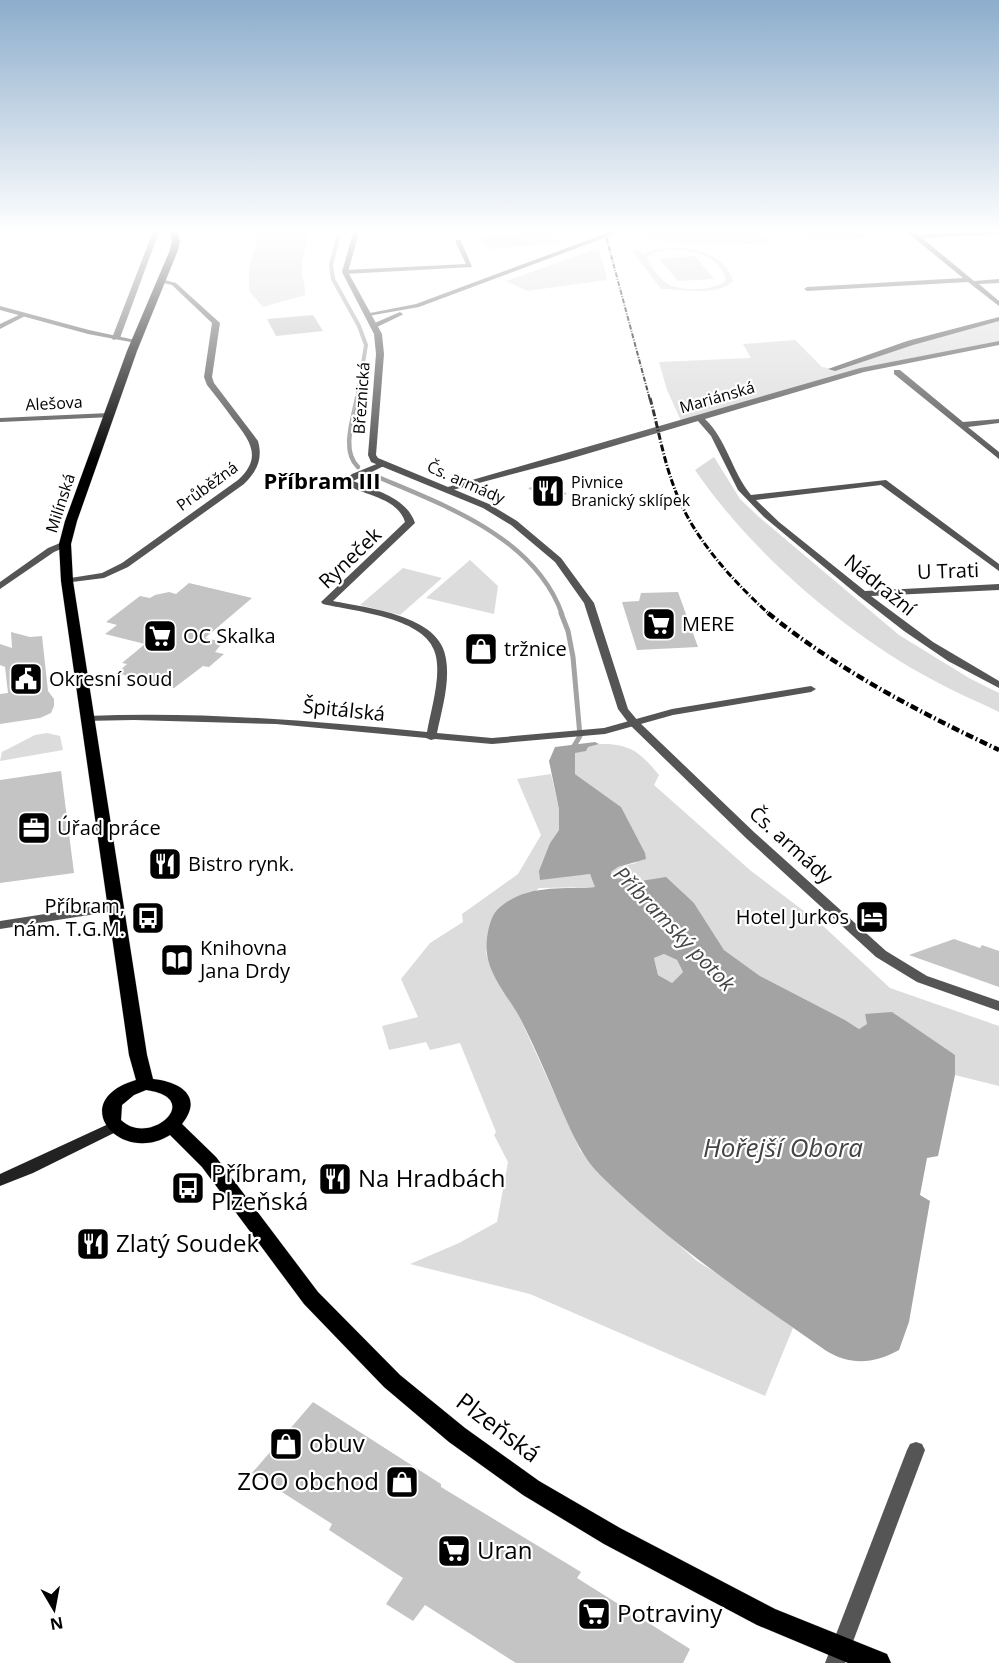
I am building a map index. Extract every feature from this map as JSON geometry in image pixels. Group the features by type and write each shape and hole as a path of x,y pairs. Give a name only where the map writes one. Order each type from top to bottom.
{"main road":[{"name":"Milínská","path":"146,1084 138,1055 87,719 67,581 65,544 71,521 150,307"},
{"path":"146,1084 170,1087 178,1092 183,1100 184,1108 180,1117 172,1125 153,1134 141,1136 122,1132 110,1118 111,1109 123,1092 146,1084"},
{"name":"Plzeňská","path":"172,1125 215,1171 311,1298 392,1382 457,1435 531,1488 612,1536 838,1656 878,1663"},
{"path":"0,1180 28,1169 115,1126"}],"street":[{"path":"116,338 128,307"},
{"name":"Průběžná","path":"67,581 104,575 125,565 241,482 254,469 257,451 254,441 210,383 208,376 216,323 198,307"},
{"name":"Březnická","path":"364,307 378,334 380,354 372,454 374,460 382,465"},
{"path":"368,314 413,307"},
{"path":"374,326 416,307"},
{"path":"0,308 116,338 136,341"},
{"path":"0,327 23,315"},
{"path":"832,369 910,343 999,319"},
{"path":"910,343 934,355"},
{"name":"Mariánská","path":"445,489 863,370 999,343"},
{"path":"897,372 999,456"},
{"name":"Alešova","path":"2,421 109,415"},
{"name":"Nádražní","path":"699,418 708,425 738,485 749,498 900,625 943,655 999,685"},
{"path":"962,425 999,421"},
{"name":"Ryneček","path":"382,465 355,476 347,482 399,506 407,512 410,523 326,602 399,620 417,627 435,641 441,658 431,737"},
{"name":"Čs. armády","path":"382,465 486,506 514,523 558,560 589,603 597,622 623,710 634,723 752,836 881,954 922,979 999,1006"},
{"path":"749,498 883,482 999,568"},
{"path":"0,586 51,550 65,544"},
{"name":"U Trati","path":"862,594 999,587"},
{"path":"983,677 999,675"},
{"path":"634,723 672,712 811,689"},
{"name":"Špitálská","path":"87,719 134,717 276,721 492,741 597,732 634,723"},
{"path":"0,925 116,907"},
{"path":"838,1656 916,1450"}],"shaded area":[{"path":"999,319 999,343 863,370 682,423 667,390 659,362 751,358 743,344 795,340 822,367 832,369"},
{"path":"714,457 740,499 759,517 899,635 969,678 999,693 999,712 900,661 834,615 802,588 743,531 695,470"},
{"path":"470,560 498,586 494,614 426,598"},
{"path":"403,568 442,578 400,615 360,605"},
{"path":"47,733 60,736 63,750 0,761 2,752 35,735"},
{"path":"598,744 626,747 646,760 659,775 654,785 751,871 821,924 890,988 999,1026 999,1086 955,1075 955,1055 865,1014 868,1024 859,1029 760,976 724,950 694,903 614,879 611,872 618,867 636,863 621,807 575,774 575,752 585,751 587,747"},
{"path":"551,774 559,809 559,830 550,843 540,879 590,874 596,887 539,888 488,934 486,953 493,973 520,1018 580,1150 598,1173 697,1261 742,1289 793,1328 765,1396 530,1294 410,1264 459,1243 497,1222 508,1162 494,1135 496,1132 460,1043 430,1050 426,1042 389,1050 382,1026 418,1017 401,979 430,943 463,922 462,914 518,874 541,835 517,779"},
{"path":"664,954 677,960 683,972 672,983 658,975 654,958"}],"water":[{"name":"Hořejší Obora","path":"595,742 599,744 588,747 586,751 575,753 575,774 621,807 646,859 618,867 611,872 614,879 625,878 628,883 666,877 694,903 724,950 760,976 859,1029 867,1024 865,1014 892,1012 955,1055 955,1075 938,1156 927,1158 920,1195 930,1201 909,1322 899,1350 880,1358 853,1361 825,1350 737,1289 653,1223 600,1175 578,1146 526,1030 492,971 487,949 488,930 494,914 508,901 519,895 544,889 595,887 590,874 540,880 539,871 550,843 559,830 559,809 549,761 555,747","holes":["664,954 677,960 683,972 672,983 658,975 654,958"]}],"building":[{"path":"313,315 323,331 276,336 267,319"},
{"name":"Pivnice Branický sklípek","path":"550,482 567,494 546,500 528,488"},
{"name":"OC Skalka","path":"189,583 252,598 205,638 223,642 215,652 224,654 209,667 203,666 174,688 117,673 127,664 122,663 145,644 105,634 117,625 106,622 140,596 150,598 169,592 176,594"},
{"name":"MERE","path":"678,592 698,647 637,650 622,602 639,601 641,593"},
{"name":"Okresní soud","path":"11,632 30,637 42,636 48,691 54,699 54,706 51,713 40,718 0,724 0,694 8,693 5,667 0,665 0,644 12,648"},
{"name":"Úřad práce","path":"61,771 74,873 0,883 0,780"},
{"path":"954,939 980,948 982,945 999,951 999,987 909,955"},
{"name":"Uran","path":"313,1402 441,1484 441,1487 581,1572 577,1578 690,1649 683,1663 516,1663 425,1605 413,1621 386,1604 403,1578 329,1530 332,1524 252,1473"}],"waterway":[{"name":"Příbramský potok","path":"348,307 366,345 357,400"},
{"name":"Příbramský potok","path":"357,398 349,444 353,460 358,467"},
{"name":"Příbramský potok","path":"373,475 456,512 508,544 530,564 549,587 562,614"},
{"name":"Příbramský potok","path":"561,613 568,631 573,657 580,736 571,751"}],"railway":[{"path":"625,307 650,400"},
{"path":"650,398 670,476 691,523 727,572 768,613"},
{"path":"768,613 850,671 938,720 999,750"}],"place":[{"name":"Pivnice Branický sklípek","path":"548,491"},
{"name":"MERE","path":"659,624"},
{"name":"OC Skalka","path":"160,636"},
{"name":"tržnice","path":"481,649"},
{"name":"Okresní soud","path":"26,679"},
{"name":"Úřad práce","path":"34,828"},
{"name":"Bistro rynk.","path":"165,864"},
{"name":"Hotel Jurkos","path":"872,917"},
{"name":"Příbram, nám. T.G.M.","path":"148,918"},
{"name":"Knihovna Jana Drdy","path":"177,960"},
{"name":"Na Hradbách","path":"335,1179"},
{"name":"Příbram, Plzeňská","path":"188,1188"},
{"name":"Zlatý Soudek","path":"93,1244"},
{"name":"obuv","path":"286,1444"},
{"name":"ZOO obchod","path":"402,1482"},
{"name":"Uran","path":"454,1551"},
{"name":"Potraviny","path":"594,1614"}],"district":[{"name":"Příbram III","path":"322,481"}]}
